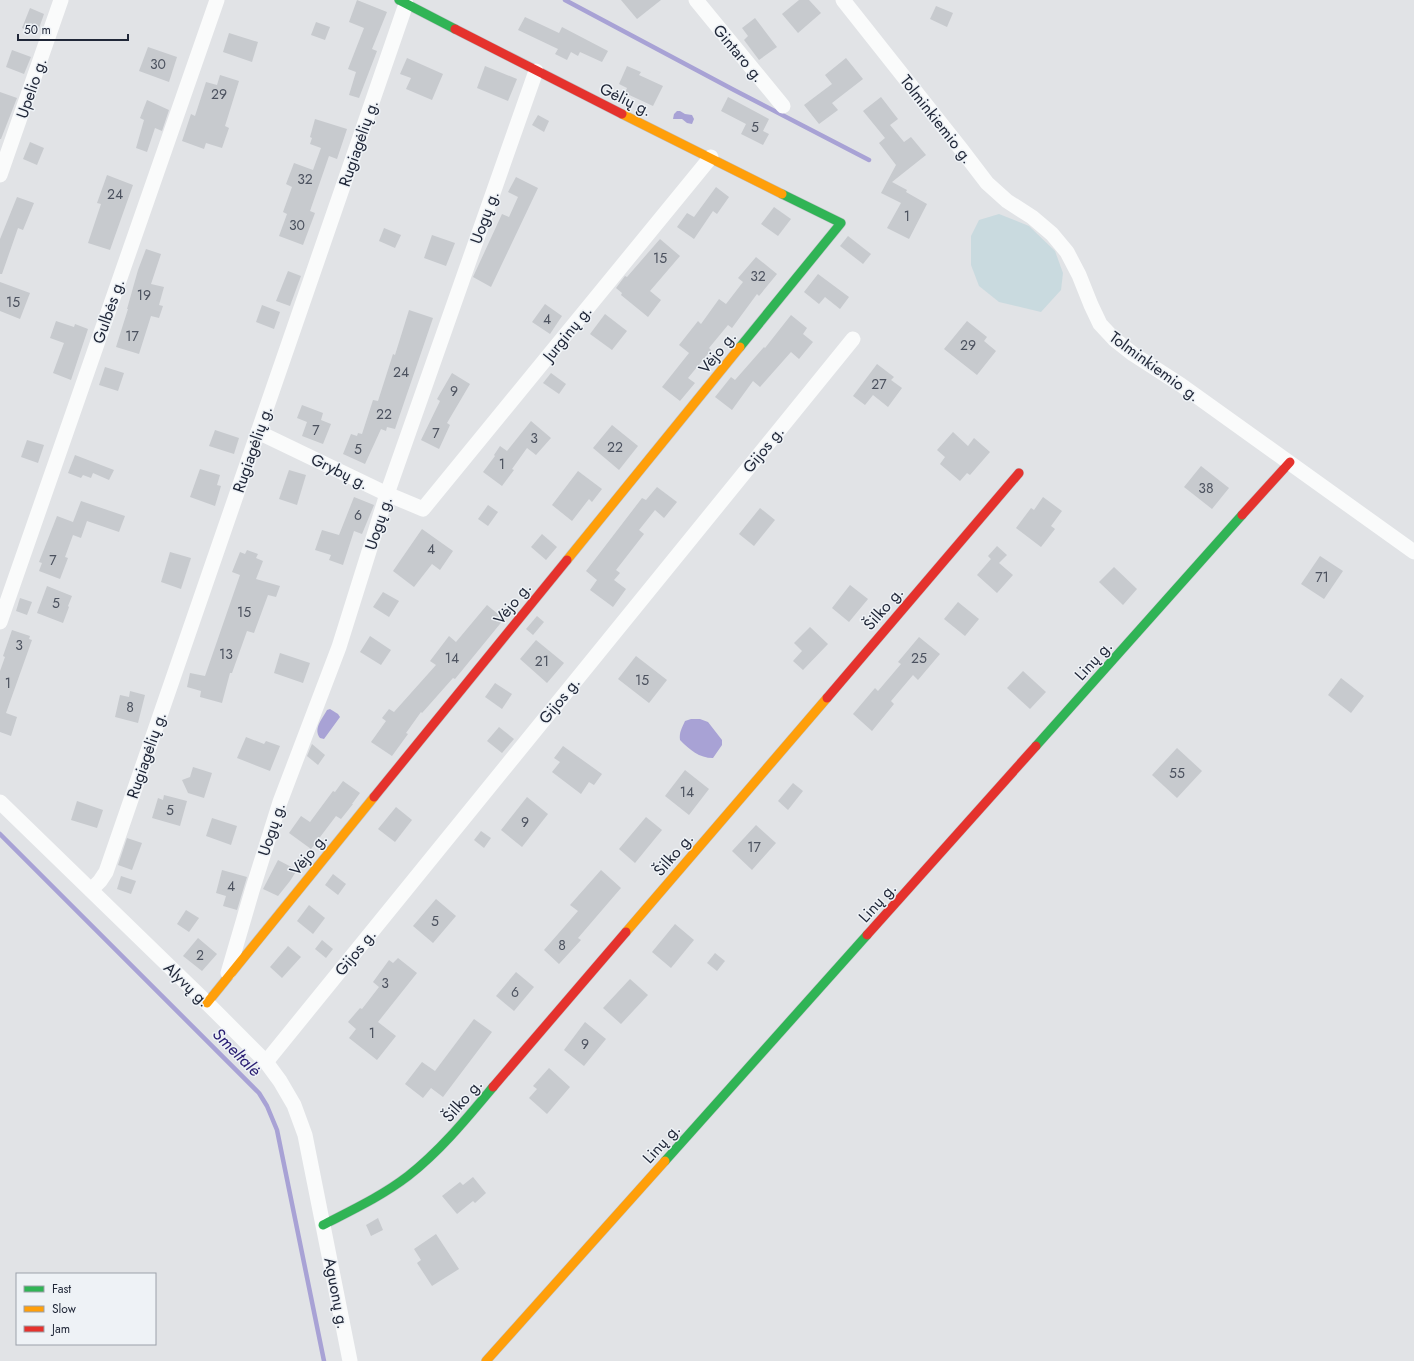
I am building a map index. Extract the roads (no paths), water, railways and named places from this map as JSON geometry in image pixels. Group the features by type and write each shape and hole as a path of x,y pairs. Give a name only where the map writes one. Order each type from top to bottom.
{"street":[{"name":"Upelio g.","path":"0,175 61,0"},
{"name":"Gulbės g.","path":"0,622 217,0"},
{"name":"Gintaro g.","path":"696,0 783,106"},
{"name":"Tolminkiemio g.","path":"843,0 987,183 1007,201 1032,217 1052,234 1067,252 1079,275 1100,324 1114,340 1132,354 1181,385 1290,462 1414,552"},
{"name":"Gėlių g.","path":"402,2 841,223"},
{"name":"Rugiagėlių g.","path":"91,890 106,872 258,432 402,2"},
{"name":"Uogų g.","path":"227,977 280,802 339,647 387,494 536,70"},
{"name":"Jurginų g.","path":"423,509 711,157"},
{"name":"Vėjo g.","path":"207,1003 841,223"},
{"name":"Gijos g.","path":"266,1062 853,339"},
{"name":"Grybų g.","path":"258,432 387,494 423,509"},
{"name":"Linų g.","path":"486,1361 1290,462"},
{"name":"Šilko g.","path":"323,1225 373,1200 408,1176 449,1139 1019,473"},
{"name":"Alyvų g.","path":"0,802 266,1062 280,1081 294,1105 305,1135 323,1225"},
{"name":"Aguonų g.","path":"323,1225 350,1361"}],"waterway":[{"path":"565,0 869,160"},
{"name":"Smeltalė","path":"0,834 259,1093 267,1106 277,1130 324,1361"}]}
